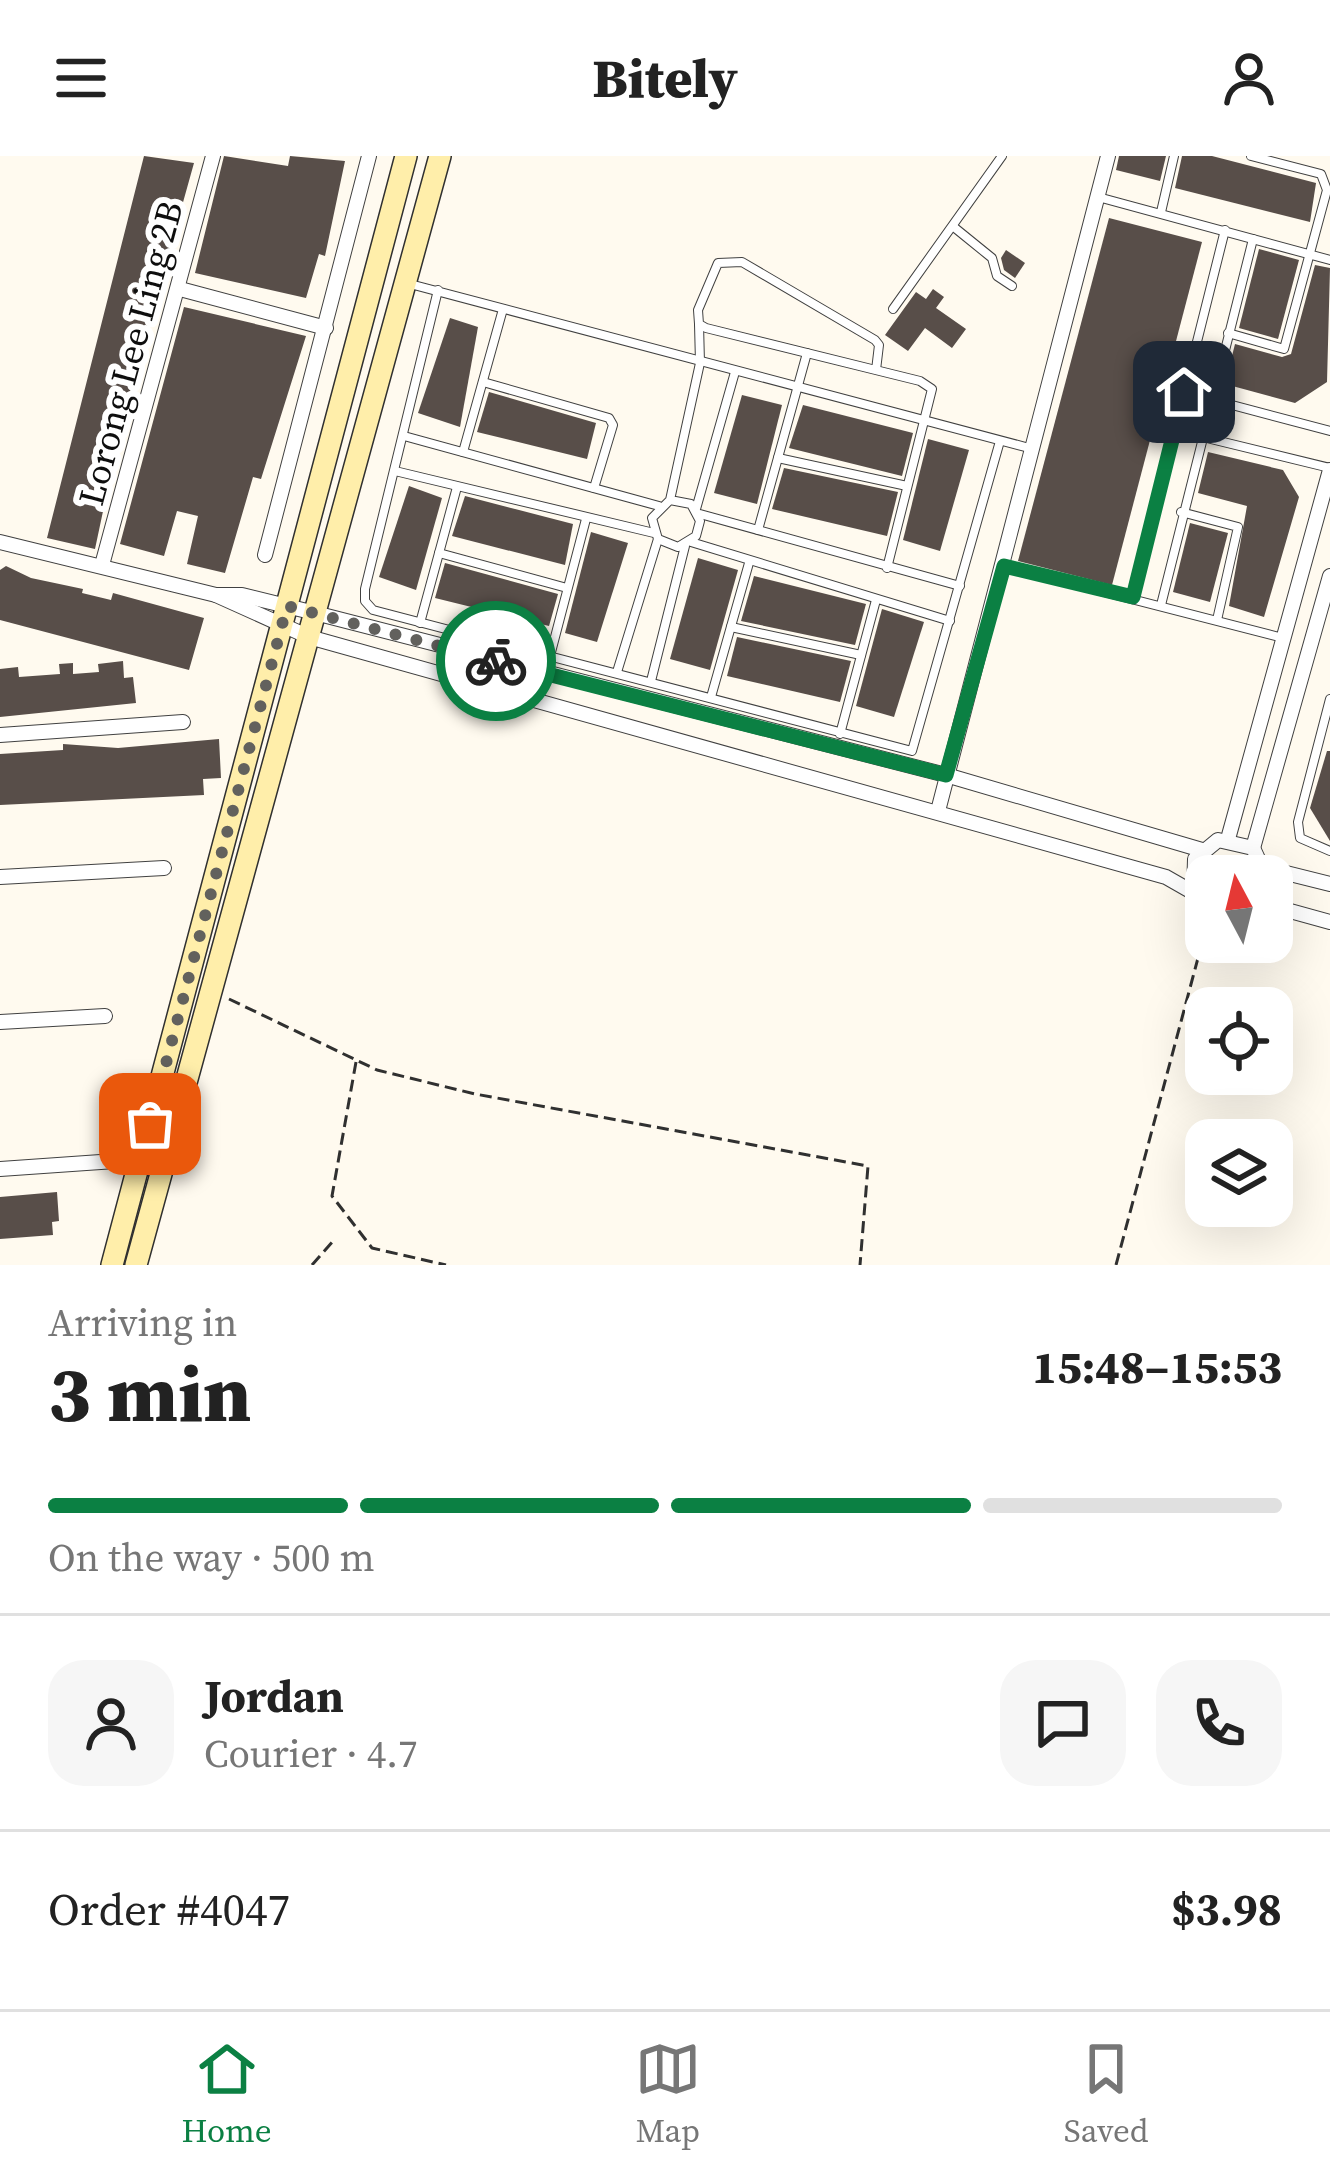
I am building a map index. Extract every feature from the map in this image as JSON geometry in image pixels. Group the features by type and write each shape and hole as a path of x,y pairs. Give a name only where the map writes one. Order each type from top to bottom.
{"main road":[{"path":"112,1265 406,156"},
{"path":"136,1265 440,156"}],"street":[{"name":"Lorong Lee Ling 2B","path":"102,565 213,156"},
{"path":"265,555 370,156"},
{"path":"938,811 1108,156"},
{"path":"180,290 326,328"},
{"path":"1228,839 1330,469"},
{"path":"0,542 216,595 284,617 308,637 938,811 1166,877 1185,887"},
{"path":"1252,848 1329,585"},
{"path":"284,617 315,613 946,775 1202,850"},
{"path":"444,676 452,650"},
{"path":"0,735 183,722"},
{"path":"1199,855 1228,839 1252,848 1256,855"},
{"path":"0,878 164,868"},
{"path":"1293,877 1330,884"},
{"path":"1293,912 1330,922"},
{"path":"0,1022 105,1016"},
{"path":"0,1169 115,1161 138,1168"}],"lane":[{"path":"893,309 1002,156"},
{"path":"1161,212 1174,156"},
{"path":"1228,333 1284,349 1326,180 1250,156"},
{"path":"1097,197 1330,260"},
{"path":"955,228 992,258 997,276 1012,286"},
{"path":"1133,597 1225,230"},
{"path":"1161,605 1253,239"},
{"path":"670,500 700,363 698,310 718,263 734,259 874,340 879,345 876,370"},
{"path":"404,282 1035,449"},
{"path":"438,290 365,601 373,610 419,623 913,751 1000,441"},
{"path":"463,452 503,309"},
{"path":"699,324 932,388 887,568"},
{"path":"758,530 807,353"},
{"path":"651,681 689,543 700,529 697,512 735,372"},
{"path":"483,382 609,418 613,424 594,488"},
{"path":"1184,392 1330,431"},
{"path":"1173,430 1330,469"},
{"path":"404,436 659,506"},
{"path":"778,458 907,486"},
{"path":"395,471 656,536 671,547 689,543 950,621"},
{"path":"419,623 457,487"},
{"path":"616,672 656,536 652,518 670,500 685,500 697,512 959,586"},
{"path":"1181,512 1238,527 1217,620"},
{"path":"550,656 586,519"},
{"path":"439,553 567,588"},
{"path":"711,697 749,563"},
{"path":"1004,566 1285,639"},
{"path":"840,734 876,600"},
{"path":"731,627 861,655"},
{"path":"478,657 483,639"},
{"path":"1330,699 1298,821 1300,838 1330,851"},
{"path":"784,737 792,721"}],"path":[{"path":"1116,1265 1197,963"},
{"path":"211,990 356,1060 475,1094 868,1166 860,1265"},
{"path":"356,1060 332,1196 372,1248 446,1265"},
{"path":"312,1265 334,1240"}],"building":[{"path":"144,156 194,163 123,417 95,549 47,538"},
{"path":"224,156 288,166 290,156 345,161 325,256 319,254 306,298 195,273"},
{"path":"1119,156 1166,156 1160,181 1116,170"},
{"path":"1182,156 1212,156 1316,183 1310,222 1175,188"},
{"path":"1109,218 1202,242 1112,585 1018,561"},
{"path":"1259,249 1299,260 1278,339 1239,328"},
{"path":"1006,250 1025,263 1015,278 1004,270 1001,258"},
{"path":"1315,265 1330,268 1327,382 1295,403 1225,384 1235,344 1282,357 1291,354"},
{"path":"933,289 944,297 936,308 966,329 952,348 925,328 908,351 885,335 916,292 926,299"},
{"path":"184,307 306,336 261,479 253,477 225,573 187,564 198,516 177,511 164,556 120,544"},
{"path":"450,318 478,327 460,427 418,413"},
{"path":"489,392 596,423 587,459 477,432"},
{"path":"742,395 782,405 757,504 714,493"},
{"path":"803,405 913,433 902,476 789,448"},
{"path":"928,439 969,450 940,551 903,540"},
{"path":"1208,452 1283,470 1299,497 1264,617 1229,606 1247,506 1198,493"},
{"path":"784,468 898,492 887,536 772,509"},
{"path":"409,486 442,498 416,590 379,577"},
{"path":"465,496 573,524 565,565 452,536"},
{"path":"1190,523 1228,533 1210,602 1173,592"},
{"path":"591,532 628,543 597,642 565,633"},
{"path":"698,558 738,570 710,670 670,659"},
{"path":"445,563 558,594 549,626 435,598"},
{"path":"6,566 31,578 83,589 82,593 111,600 113,593 204,618 189,670 0,620 0,570"},
{"path":"754,576 866,604 855,645 741,621"},
{"path":"882,609 924,622 894,717 856,706"},
{"path":"737,637 851,661 840,702 727,676"},
{"path":"123,661 124,678 133,677 136,703 0,717 0,669 18,667 19,677 60,674 59,664 73,663 73,674 99,672 98,664"},
{"path":"219,739 221,778 203,779 204,795 0,805 0,754 63,750 63,744 118,748"},
{"path":"1330,751 1330,841 1310,808"},
{"path":"57,1192 59,1221 52,1222 53,1235 0,1239 0,1197"}],"way so far":[{"path":"150,1124 287,606 496,661"}],"route":[{"path":"496,661 946,775 1004,566 1133,597 1184,392"}]}
